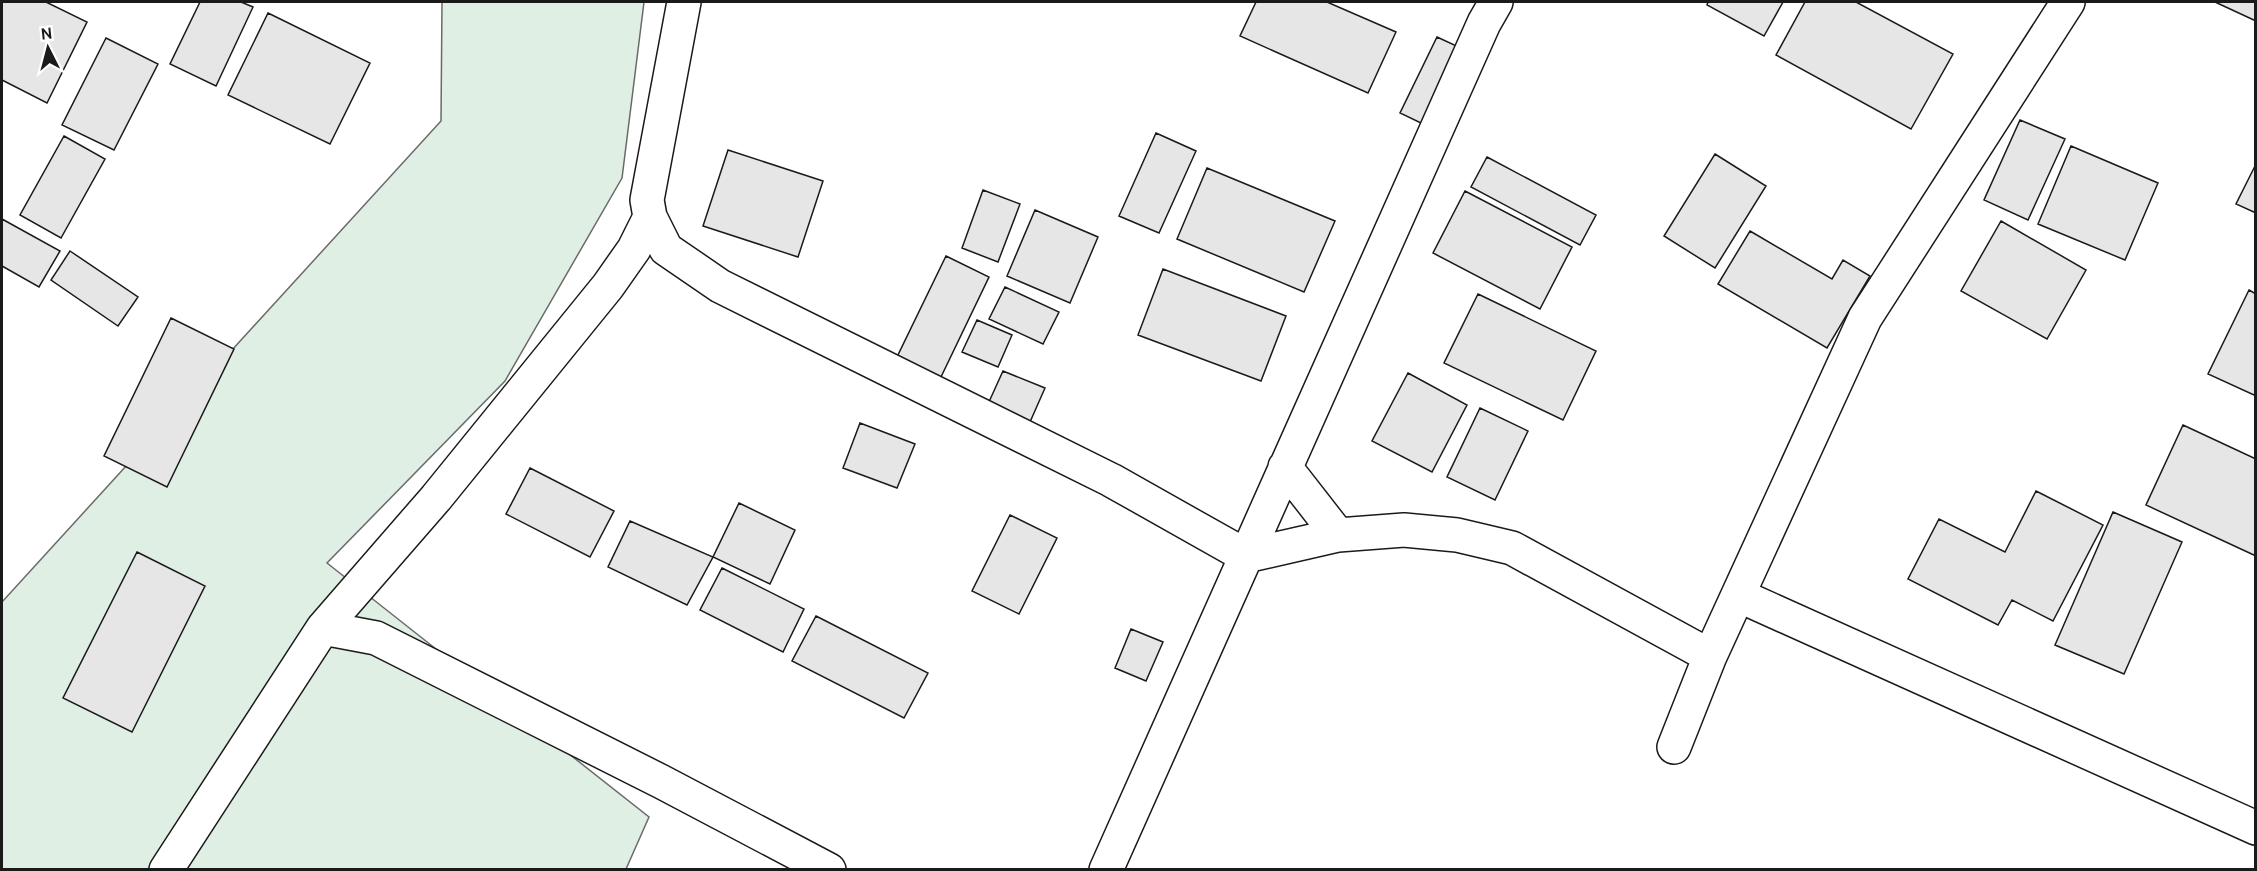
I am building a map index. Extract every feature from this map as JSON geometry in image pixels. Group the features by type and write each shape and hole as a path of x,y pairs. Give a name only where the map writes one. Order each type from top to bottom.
{"street":[{"path":"684,2 647,200 650,217 666,249 720,286 1111,480 1246,556 1338,535 1404,530 1457,535 1512,548 1710,656"},
{"path":"1106,870 1484,23 1496,2"},
{"path":"1674,747 1710,656 1865,318 2068,2"},
{"path":"166,870 324,628 436,498 608,286 634,249 650,217"},
{"path":"1286,467 1338,535"},
{"path":"352,594 376,638"},
{"path":"1738,595 2256,828"},
{"path":"324,628 376,638 662,782 829,870"}],"green space":[{"path":"442,2 644,2 622,178 505,381 327,563 649,817 626,869 2,869 2,602 441,121"}],"building":[{"path":"2,2 46,2 87,22 47,103 2,80"},
{"path":"200,2 241,2 253,7 216,86 170,64"},
{"path":"1256,2 1327,2 1396,32 1368,93 1240,36"},
{"path":"1708,2 1783,2 1764,36 1707,5"},
{"path":"1805,2 1856,2 1953,54 1911,129 1776,55"},
{"path":"2215,2 2256,2 2256,21"},
{"path":"268,13 370,63 330,144 228,95"},
{"path":"1437,37 1461,48 1423,124 1400,113"},
{"path":"106,38 158,64 114,150 62,125"},
{"path":"2020,120 2065,139 2028,220 1984,200"},
{"path":"1156,133 1196,151 1159,233 1119,216"},
{"path":"64,136 105,159 61,238 20,215"},
{"path":"2071,146 2158,183 2125,260 2038,224"},
{"path":"728,150 823,181 798,257 703,226"},
{"path":"1715,154 1766,186 1715,268 1664,236"},
{"path":"1487,157 1596,215 1580,245 1471,187"},
{"path":"2256,164 2256,213 2236,204"},
{"path":"1207,168 1335,221 1304,292 1177,239"},
{"path":"983,190 1020,204 998,262 962,248"},
{"path":"1465,191 1572,247 1540,309 1433,253"},
{"path":"1035,210 1098,237 1070,303 1007,276"},
{"path":"2,219 60,251 39,287 2,266"},
{"path":"2001,221 2086,270 2047,339 1961,291"},
{"path":"1750,231 1832,279 1843,260 1870,276 1827,348 1718,284"},
{"path":"70,251 138,297 118,326 51,280"},
{"path":"946,256 989,277 940,379 897,357"},
{"path":"1163,269 1286,316 1261,381 1138,335"},
{"path":"1005,287 1059,312 1043,344 989,319"},
{"path":"2249,290 2256,294 2256,391 2254,395 2208,374"},
{"path":"1478,294 1596,351 1563,420 1444,363"},
{"path":"171,318 234,349 167,487 104,456"},
{"path":"977,320 1012,335 998,367 962,352"},
{"path":"1003,371 1045,388 1030,422 988,404"},
{"path":"1408,373 1467,405 1432,472 1372,441"},
{"path":"1480,408 1528,431 1495,500 1447,477"},
{"path":"860,423 915,444 897,488 843,468"},
{"path":"2183,425 2256,459 2256,556 2146,505"},
{"path":"530,468 614,511 590,557 506,514"},
{"path":"2036,491 2103,525 2053,621 2012,600 1998,625 1908,579 1939,519 2005,552"},
{"path":"739,503 795,530 770,584 713,557"},
{"path":"2113,512 2182,542 2124,674 2055,645"},
{"path":"1010,515 1057,538 1019,614 972,591"},
{"path":"630,521 713,557 687,605 608,567"},
{"path":"137,552 205,586 132,732 63,698"},
{"path":"722,568 804,609 783,652 700,610"},
{"path":"816,616 928,673 904,718 792,661"},
{"path":"1131,629 1163,642 1146,681 1115,668"}]}
